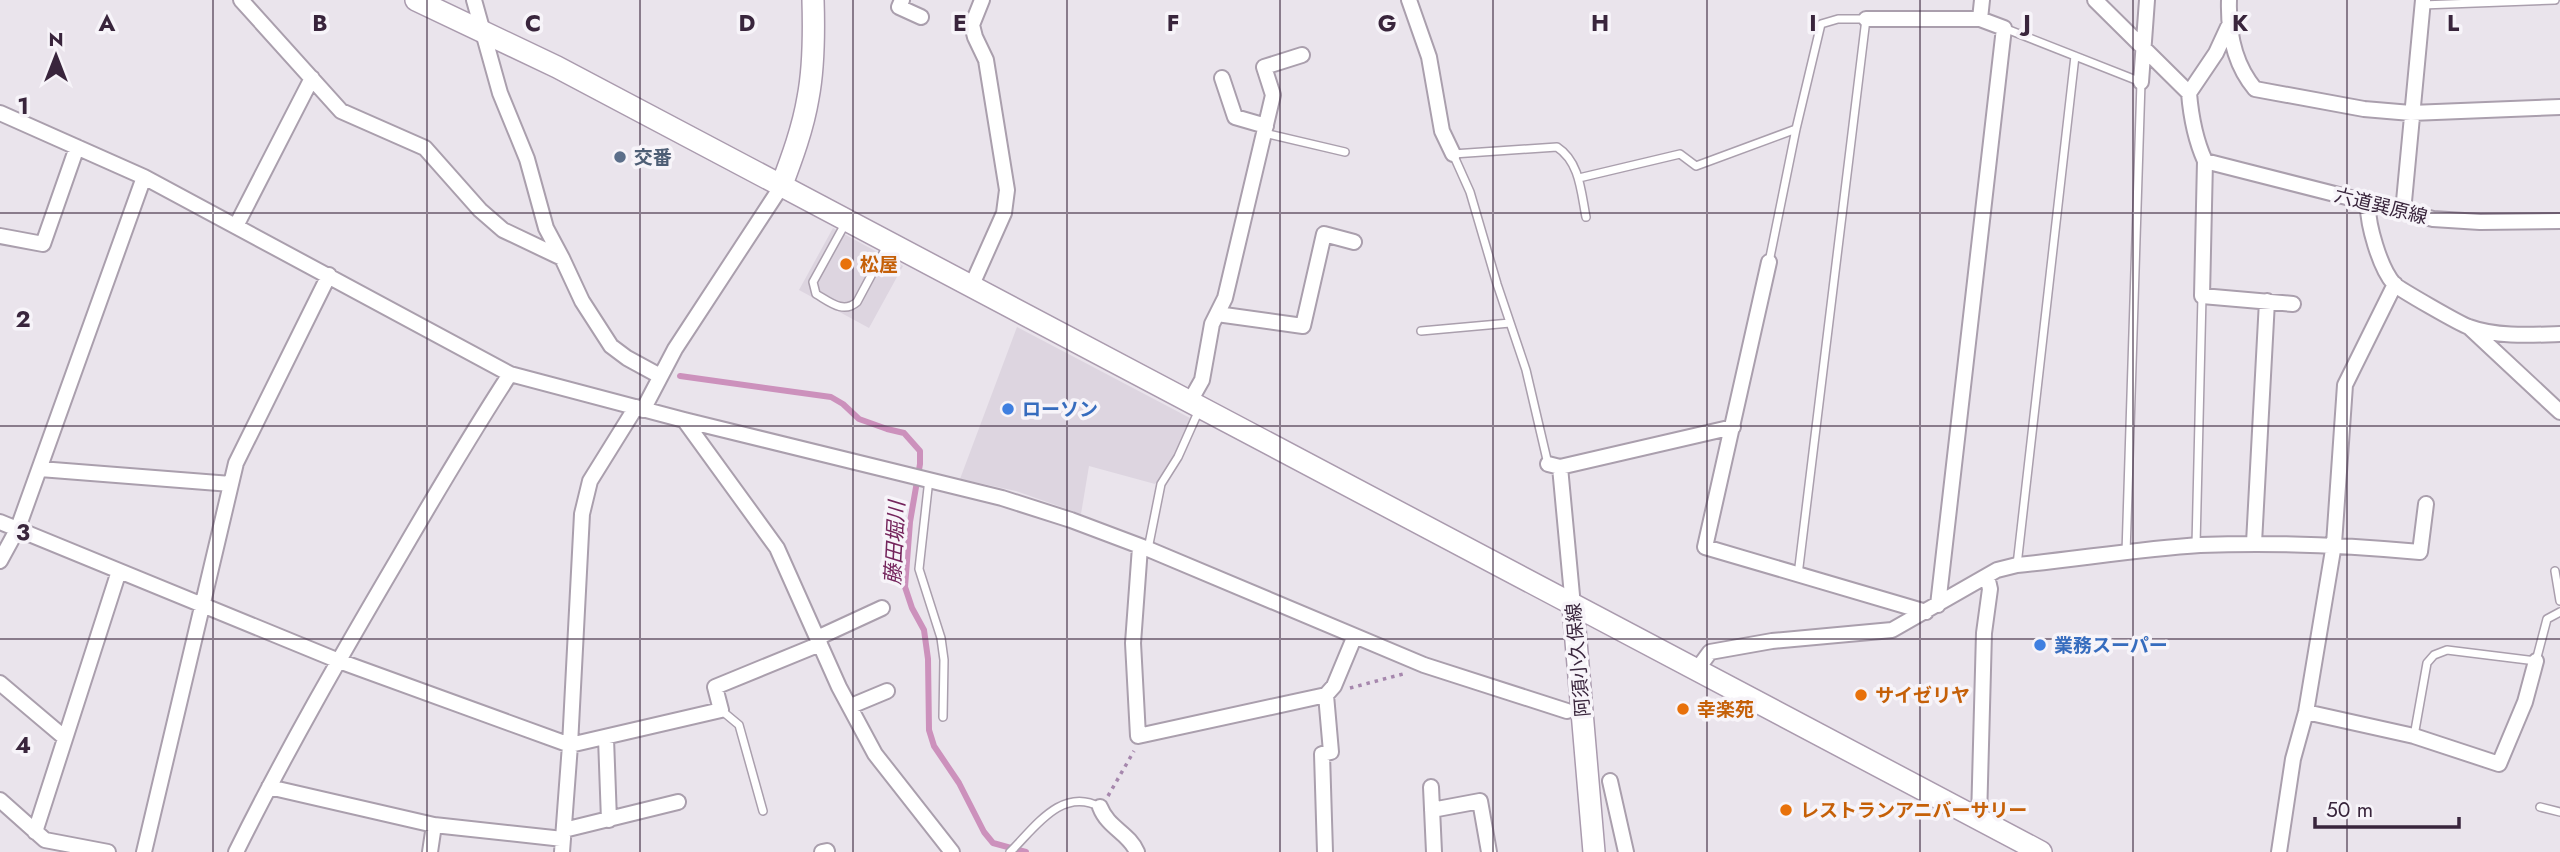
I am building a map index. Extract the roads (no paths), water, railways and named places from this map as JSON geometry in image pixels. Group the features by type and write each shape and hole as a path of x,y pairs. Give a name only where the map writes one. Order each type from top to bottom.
{"street":[{"path":"240,0 341,111 425,148 480,210 503,230 562,258"},
{"path":"416,0 482,30 2041,852"},
{"path":"474,0 500,93 527,159 546,228 582,302 611,346 660,376"},
{"path":"563,841 582,514 590,481 640,409 675,349 781,187 796,147 809,97 813,56 813,0"},
{"path":"902,0 899,7 921,17"},
{"path":"971,287 1004,213 1007,190 986,60 972,25 982,0"},
{"path":"1409,0 1429,57 1442,131 1453,154"},
{"path":"1980,19 1982,0"},
{"path":"2095,0 2189,93 2196,136 2205,161 2202,296 2294,304"},
{"path":"2141,82 2147,0"},
{"path":"2189,93 2216,53 2228,27 2230,0"},
{"path":"2403,212 2423,3"},
{"path":"1866,19 1980,19 2004,28 1932,609"},
{"path":"2228,27 2245,77 2255,89 2364,109 2411,113 2560,107"},
{"path":"1194,406 1202,380 1212,324 1225,298 1273,95 1264,67 1302,55"},
{"path":"236,226 312,78"},
{"path":"1222,78 1235,117 1265,130"},
{"path":"0,113 144,177 510,374 640,409 1002,498 1071,520 1144,548 1424,665 1567,711"},
{"path":"0,236 43,244 76,147"},
{"name":"六道巽原線","path":"2205,161 2403,212 2445,220 2560,221"},
{"path":"0,561 18,528 144,177"},
{"path":"2368,203 2367,215 2376,247 2395,284 2469,327 2560,412"},
{"path":"1217,314 1303,326 1324,234 1354,242"},
{"path":"1769,262 1705,547 1798,575 1932,609"},
{"path":"144,852 236,463 329,275"},
{"path":"2279,852 2334,544 2345,385 2395,284"},
{"path":"2254,543 2267,302"},
{"path":"2469,327 2503,333 2560,334"},
{"path":"236,852 338,661 510,374"},
{"path":"684,420 777,548 875,754 952,852"},
{"path":"1554,466 1733,427"},
{"name":"阿須小久保線","path":"1554,466 1573,606 1594,852"},
{"path":"40,469 231,484"},
{"path":"1696,671 1710,652 1772,641 1884,632 1932,609 1987,576 2018,565 2196,546 2254,543 2334,544 2420,552 2426,504"},
{"path":"0,522 338,661 570,745 721,710 715,687 819,641 883,608"},
{"path":"1144,548 1133,643 1138,736 1326,695 1334,686 1354,638"},
{"path":"35,832 118,571"},
{"path":"1979,819 1984,633 1990,589 1987,576"},
{"path":"2306,712 2414,736 2499,764 2525,702 2536,661"},
{"path":"0,683 65,738"},
{"path":"851,706 887,691"},
{"path":"1325,852 1322,754 1331,752 1326,695"},
{"path":"606,738 609,820"},
{"path":"1610,781 1626,852"},
{"path":"269,787 434,825 563,841 609,820 678,802"},
{"path":"1431,787 1434,852"},
{"path":"0,800 45,840 108,852"},
{"path":"1432,810 1480,801 1489,852"},
{"path":"1100,807 1106,821 1135,846 1137,852"},
{"path":"430,852 434,825"}],"lane":[{"path":"2423,3 2556,0"},
{"path":"1769,262 1821,24 1838,19 1866,19 1798,575"},
{"path":"2004,28 2141,82 2126,553"},
{"path":"2018,565 2075,56"},
{"path":"1578,178 1680,154 1696,166 1796,129"},
{"path":"1265,130 1345,152"},
{"path":"1554,466 1470,192 1453,154 1557,147 1568,155 1578,178 1586,218"},
{"path":"846,221 813,282 816,294 840,307 851,307 857,302 889,244"},
{"path":"2196,546 2202,296"},
{"path":"1421,331 1510,323"},
{"path":"1144,548 1161,484 1178,457 1194,406"},
{"path":"922,477 919,569 944,660 943,716"},
{"path":"2555,571 2560,601"},
{"path":"2414,736 2427,663 2434,655 2447,650 2536,661 2547,619 2560,612"},
{"path":"721,710 739,725 763,811"},
{"path":"1010,852 1042,817 1056,808 1089,801 1100,807"},
{"path":"2540,807 2560,812"}],"waterway":[{"name":"藤田堀川","path":"680,376 831,397 859,419 904,433 920,451 910,522 905,587 924,630 928,659 929,730 934,746 959,783 984,832 993,843 1026,852"}],"place":[{"name":"交番","path":"620,157"},
{"name":"松屋","path":"846,264"},
{"name":"ローソン","path":"1008,409"},
{"name":"業務スーパー","path":"2040,645"},
{"name":"サイゼリヤ","path":"1861,695"},
{"name":"幸楽苑","path":"1683,709"},
{"name":"レストランアニバーサリー","path":"1786,810"}]}
